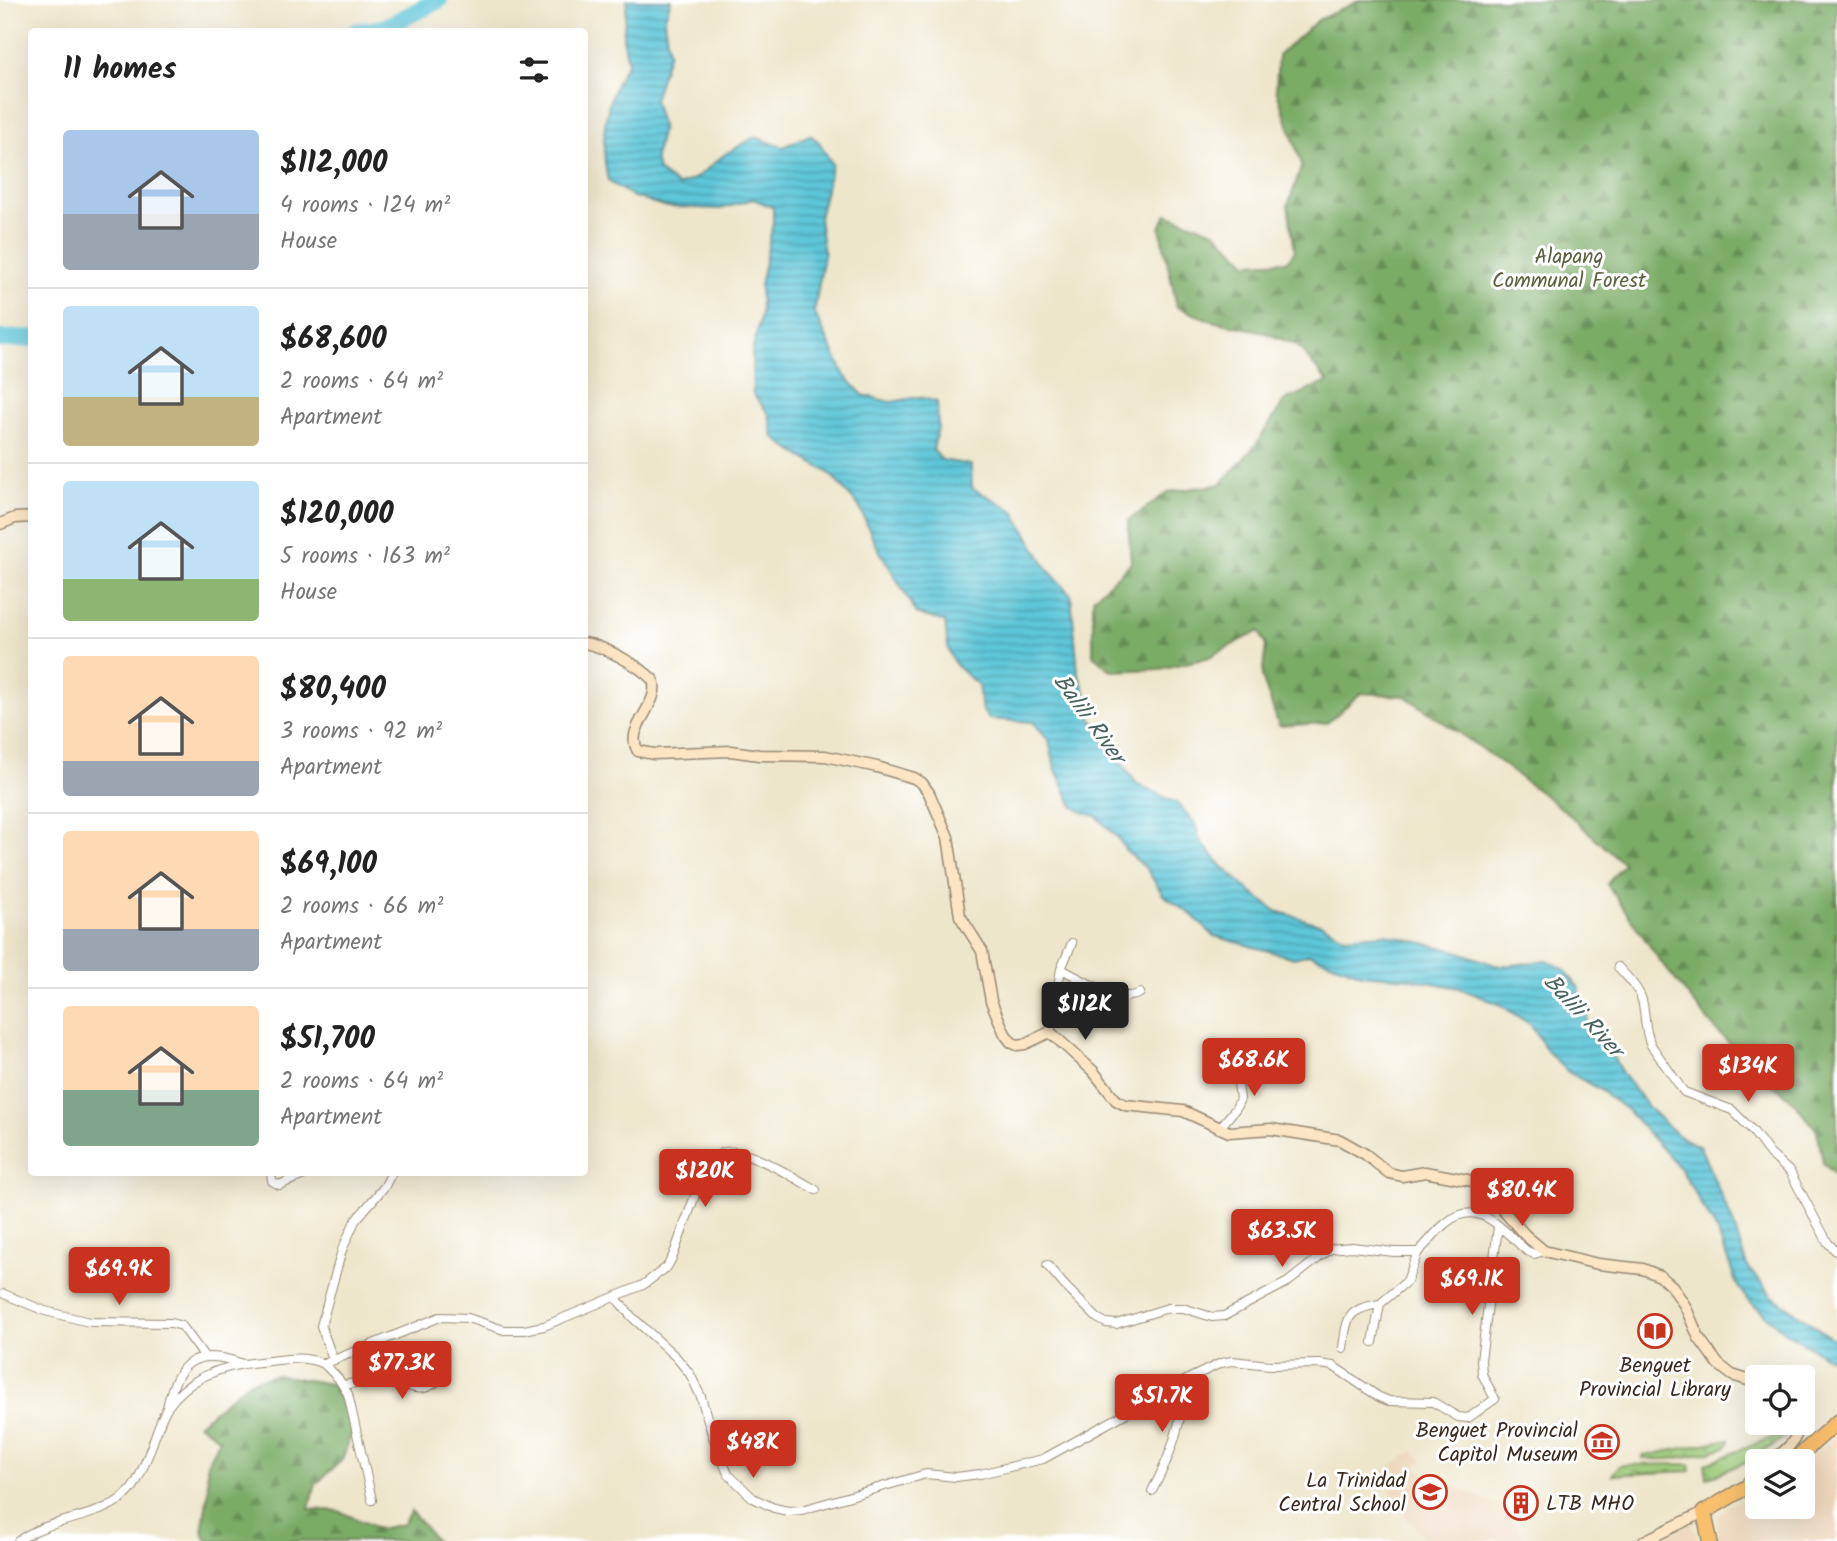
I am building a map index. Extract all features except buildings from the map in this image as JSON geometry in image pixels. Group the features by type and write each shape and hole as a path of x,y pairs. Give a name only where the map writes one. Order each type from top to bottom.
{"highway":[{"path":"1807,1449 1837,1422"},
{"path":"1710,1541 1704,1512 1743,1489"}],"street":[{"path":"0,524 15,518 28,517"},
{"path":"588,645 641,670 653,680 654,691 635,735 634,744 638,751 654,754 731,751 759,755 825,756 877,767 922,783 948,837 960,916 982,951 991,1001 1005,1034 1017,1045 1049,1032"},
{"path":"1049,1032 1060,969 1072,943"},
{"path":"1618,967 1641,999 1651,1045 1684,1092 1723,1105 1738,1115 1770,1154 1790,1172 1828,1243 1837,1252"},
{"path":"1060,969 1122,997 1134,997 1140,993"},
{"path":"1049,1032 1093,1071 1116,1100 1137,1108 1182,1111 1219,1129 1240,1133 1271,1129 1332,1138 1349,1143 1389,1173 1396,1175 1426,1172 1478,1182 1525,1235 1544,1251 1598,1265 1643,1269 1660,1276 1672,1286 1685,1306 1699,1338 1718,1364 1732,1375 1745,1379"},
{"path":"1219,1129 1240,1099 1234,1052"},
{"path":"324,1364 440,1317 468,1318 504,1330 524,1330 544,1326 643,1285 667,1267 705,1168 714,1158 725,1152 738,1151 753,1156 816,1190"},
{"path":"271,1176 272,1181 279,1185 301,1176"},
{"path":"333,1359 321,1326 342,1250 355,1221 385,1186 390,1176"},
{"path":"1343,1348 1346,1324 1355,1310 1380,1304 1407,1281 1419,1252 1442,1226 1463,1213 1482,1215 1534,1255 1544,1251"},
{"path":"615,1297 690,1374 701,1397 728,1474 753,1498 774,1508 802,1510 926,1474 956,1477 980,1474 1043,1459 1186,1381 1221,1363 1232,1361 1270,1365 1320,1364 1340,1369 1379,1397 1389,1401 1433,1402 1458,1417 1468,1418 1495,1399 1482,1374 1481,1360 1498,1227"},
{"path":"1047,1265 1097,1318 1116,1324 1168,1308 1182,1308 1212,1317 1224,1315 1288,1282 1330,1249 1343,1246 1419,1252"},
{"path":"4,1294 45,1311 89,1322 171,1323 182,1326 204,1356"},
{"path":"1373,1342 1380,1304"},
{"path":"18,1541 31,1532 107,1507 130,1492 167,1408 172,1384 180,1372 204,1356 212,1355 241,1364"},
{"path":"167,1408 193,1383 216,1370 287,1358 309,1359 324,1364 344,1385 372,1500"},
{"path":"344,1385 383,1377 408,1388 418,1388 430,1385 444,1374"},
{"path":"1152,1491 1174,1444 1186,1381"},
{"path":"1785,1449 1796,1435"},
{"path":"1644,1541 1704,1512"}],"shaded area":[{"path":"1837,1435 1837,1541 1719,1541 1717,1518 1729,1505 1745,1496 1745,1519 1815,1519 1815,1453"},
{"name":"La Trinidad Central School","path":"1413,1451 1423,1461 1414,1467 1431,1477 1504,1507 1525,1541 1425,1541 1418,1528 1408,1520 1381,1472"},
{"path":"1691,1522 1699,1541 1650,1541"}],"green space":[{"name":"Alapang Communal Forest","path":"1360,0 1837,0 1837,1177 1823,1163 1817,1130 1793,1101 1757,1072 1714,1028 1660,961 1607,884 1624,864 1565,811 1485,751 1405,696 1361,693 1327,723 1279,726 1262,677 1266,646 1259,631 1207,658 1160,669 1112,671 1093,655 1093,598 1131,563 1128,521 1168,492 1221,484 1255,446 1285,400 1328,382 1297,345 1260,331 1212,321 1177,307 1160,228 1166,214 1215,231 1247,263 1287,261 1295,251 1288,205 1302,165 1276,89 1278,55 1318,20"},
{"path":"277,1375 331,1384 346,1409 353,1430 342,1460 316,1484 309,1509 339,1511 379,1529 403,1524 411,1511 436,1541 207,1541 202,1531 208,1494 207,1463 220,1439 198,1424 250,1381"},
{"path":"1778,1435 1786,1435 1768,1449 1745,1449 1745,1462 1707,1478 1705,1464"},
{"path":"1729,1439 1726,1447 1706,1453 1643,1459 1643,1456"},
{"path":"1690,1464 1691,1471 1612,1475 1620,1465"}],"water":[{"name":"Balili River","path":"627,0 671,0 664,21 669,52 654,100 662,128 655,158 658,171 678,186 696,178 725,154 755,137 783,147 810,135 819,142 832,164 819,218 824,255 814,312 845,376 863,395 890,402 920,397 937,402 938,427 933,450 942,460 971,465 972,488 1013,510 1049,571 1071,595 1078,671 1087,698 1089,715 1136,783 1178,804 1195,823 1200,841 1222,866 1276,911 1323,925 1345,937 1385,934 1457,951 1495,965 1547,960 1565,970 1579,988 1588,1008 1586,1033 1613,1057 1623,1075 1651,1110 1678,1136 1700,1147 1732,1220 1747,1266 1771,1295 1837,1342 1837,1363 1785,1332 1747,1299 1737,1285 1717,1231 1680,1168 1627,1110 1600,1090 1568,1072 1547,1051 1531,1025 1499,1004 1459,988 1408,978 1362,974 1309,954 1294,958 1214,936 1192,915 1163,895 1146,868 1127,852 1118,838 1096,816 1073,806 1055,768 1049,741 1033,722 989,719 982,710 978,685 955,664 949,652 945,622 917,614 874,541 859,506 829,473 773,436 769,414 753,394 752,353 761,314 760,285 773,223 773,207 753,199 721,209 667,207 634,197 608,181 604,134 613,90 628,62 623,38"}],"waterway":[{"path":"384,28 439,0"},
{"path":"0,339 28,338"}],"place":[{"name":"Benguet Provincial Library","path":"1655,1331"},
{"name":"Benguet Provincial Capitol Museum","path":"1602,1442"},
{"name":"La Trinidad Central School","path":"1430,1492"},
{"name":"LTB MHO","path":"1521,1503"}]}
